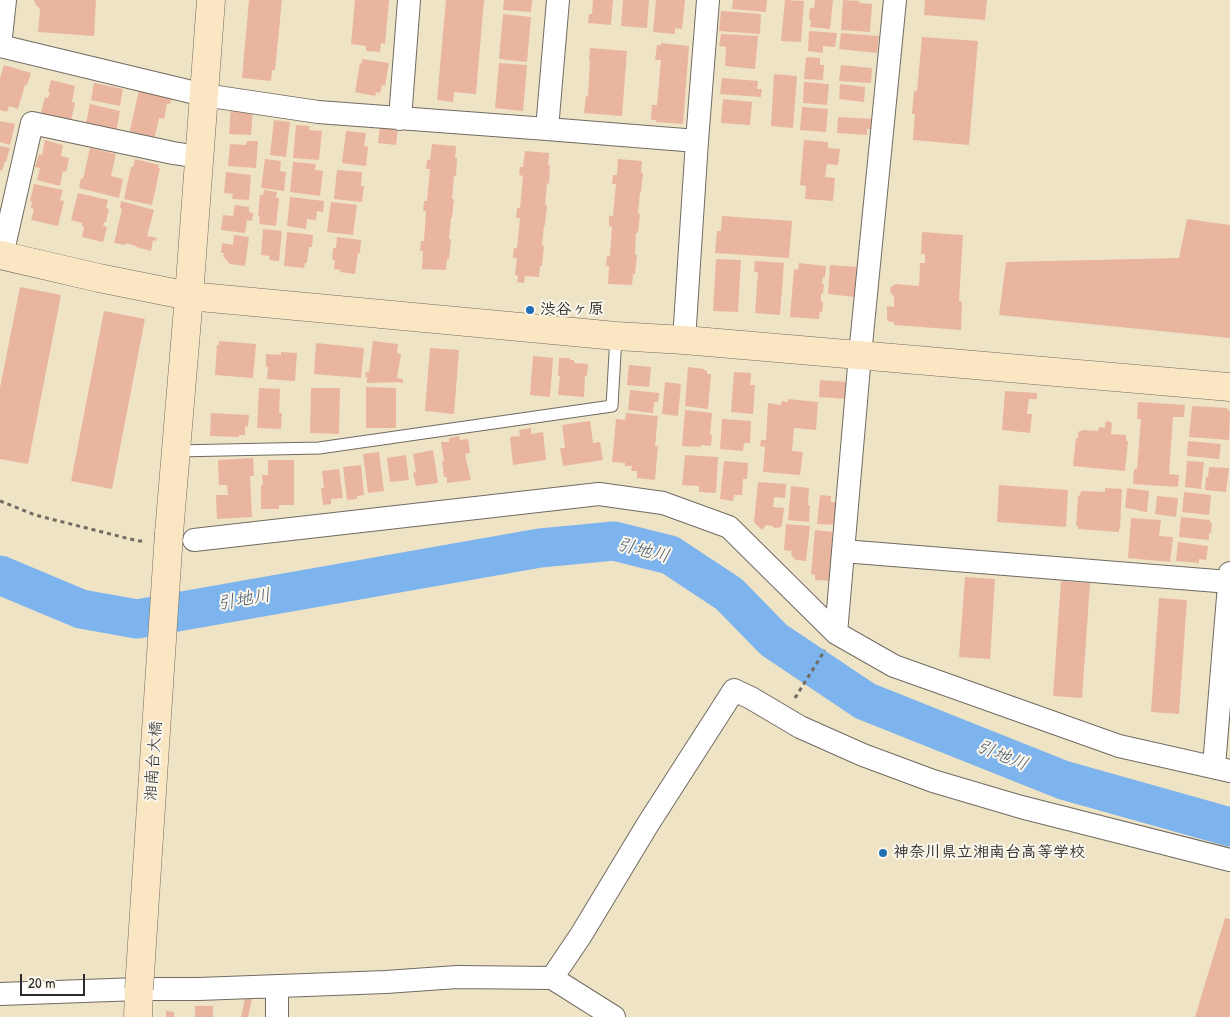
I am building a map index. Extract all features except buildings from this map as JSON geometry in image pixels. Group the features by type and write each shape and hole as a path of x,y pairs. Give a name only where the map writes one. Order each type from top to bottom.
{"street":[{"path":"5,0 0,46 204,96 318,112 697,141"},
{"name":"湘南台大橋","path":"138,1017 176,451 210,0"},
{"path":"400,119 409,0"},
{"path":"547,129 558,0"},
{"path":"684,340 708,0"},
{"path":"830,642 843,551 895,0"},
{"path":"199,156 173,153 32,123 1,255 188,296 616,336 684,340 1230,387"},
{"path":"170,538 599,494 663,503 729,527 830,642 1119,746 1222,769 1230,574"},
{"path":"843,551 1230,582"},
{"path":"552,978 734,690 800,727 863,755 933,781 1021,807 1230,860"},
{"path":"0,994 139,989 199,989 386,982 456,977 552,978 614,1017"},
{"path":"277,986 277,1017"}],"lane":[{"path":"176,451 319,448 612,406 616,336"}],"path":[{"path":"0,501 35,516 138,541 170,538"},
{"path":"795,699 830,642"}],"waterway":[{"name":"引地川","path":"0,575 81,609 137,619 540,548 614,541 670,555 729,594 774,640 865,701 1063,780 1230,827"}],"place":[{"name":"渋谷ヶ原","path":"530,310"},
{"name":"神奈川県立湘南台高等学校","path":"883,853"}]}
